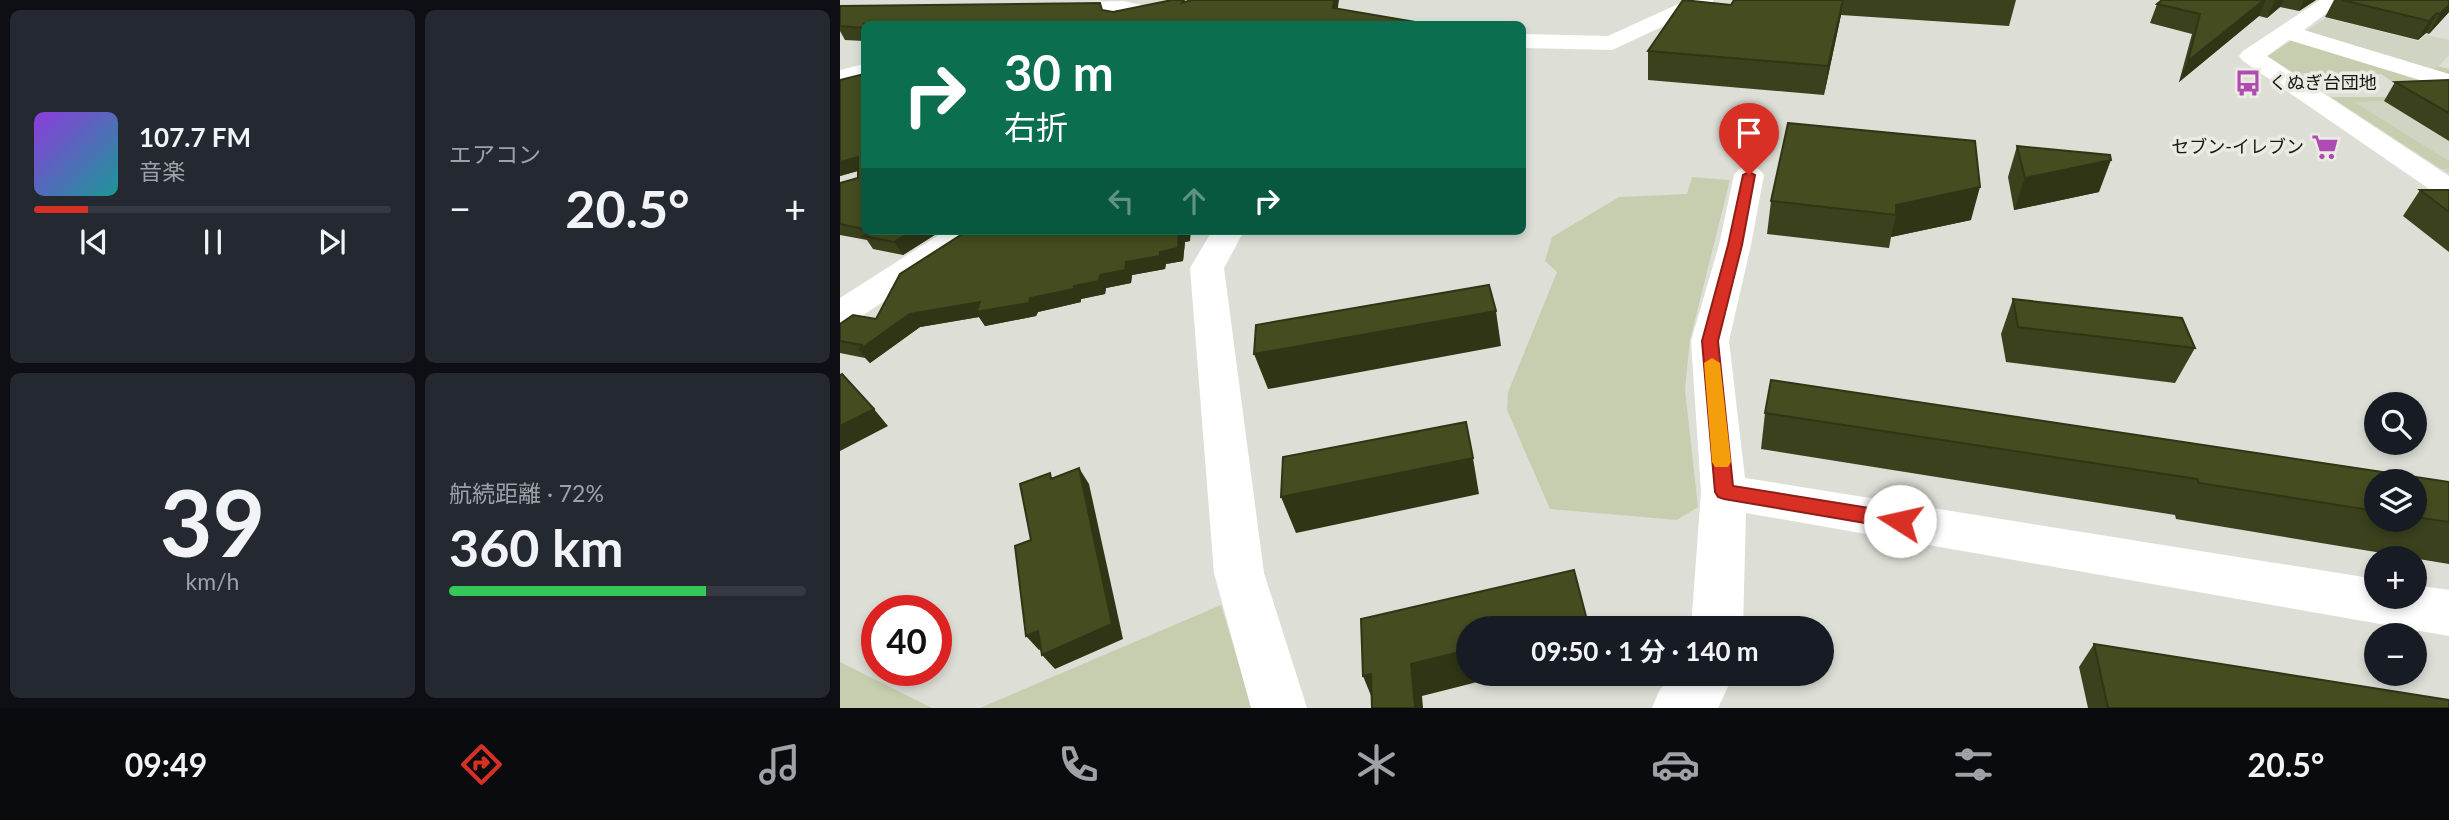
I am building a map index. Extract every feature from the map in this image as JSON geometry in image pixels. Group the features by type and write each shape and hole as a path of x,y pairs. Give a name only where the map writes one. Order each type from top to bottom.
{"street":[{"path":"1526,41 1612,43 1703,0"},
{"path":"2334,0 2251,57 2449,189"},
{"path":"1033,9 1123,7 1157,11 1100,21"},
{"path":"2287,32 2449,82"},
{"path":"840,76 861,72"},
{"path":"1718,616 1724,492 1710,341 1735,245 1749,175"},
{"path":"840,314 961,235"},
{"path":"1225,235 1214,250 1207,268 1239,573 1279,708"},
{"path":"1724,492 2449,613"},
{"path":"1680,708 1695,696 1700,686"}],"shaded area":[{"path":"2326,18 2419,41 2426,35 2449,40 2449,55 2434,71 2301,34"},
{"path":"2449,96 2449,174 2331,97 2416,97"}],"green space":[{"path":"2301,34 2434,71 2437,66 2449,69 2449,99 2354,102 2449,161 2449,169 2441,169 2331,97 2415,97 2381,74 2302,73 2307,78 2295,79 2268,60 2268,56"},
{"path":"1692,177 1730,180 1690,340 1685,389 1698,507 1677,520 1550,509 1507,410 1508,392 1557,272 1545,261 1552,237 1619,197 1687,194"},
{"path":"1221,605 1252,708 980,708"},
{"path":"840,662 861,672 861,686 888,686 932,708 840,708"}],"building":[{"path":"1172,0 1184,0 1182,3 1191,0 1334,0 1333,8 1409,21 861,21 861,28 840,26 840,6 1100,3 1102,10 1113,12"},
{"path":"1683,0 1731,5 1734,0 1843,0 1828,66 1648,51"},
{"path":"2162,0 2264,0 2188,61 2200,14 2157,4"},
{"path":"2342,0 2449,0 2449,5 2429,21"},
{"path":"861,75 861,228 840,224 840,183 858,178 858,157 840,162 840,80"},
{"path":"2449,80 2449,113 2395,82"},
{"path":"1788,123 1975,141 1980,187 1896,205 1896,215 1771,201"},
{"path":"2017,146 2110,155 2111,160 2025,178"},
{"path":"2420,190 2449,190 2449,212"},
{"path":"866,235 905,235 894,242 864,236"},
{"path":"961,235 1179,235 1178,248 1160,252 1160,256 1126,262 1125,270 1100,275 1099,281 1074,286 1074,289 1030,298 1029,303 976,312 980,302 910,314 859,350 862,345 840,341 840,324 853,315 876,319 900,274"},
{"path":"1489,285 1496,311 1254,354 1256,325"},
{"path":"2013,299 2182,318 2195,348 2018,327"},
{"path":"842,374 874,409 840,426 840,375"},
{"path":"1771,380 2364,469 2364,509 2199,483 2197,479 1765,413"},
{"path":"1466,422 1473,458 1281,497 1283,457"},
{"path":"1079,468 1112,624 1042,655 1038,631 1026,636 1015,546 1031,540 1020,484 1050,473 1051,479"},
{"path":"2427,479 2449,482 2449,522 2427,519"},
{"path":"1574,570 1586,616 1456,616 1456,653 1411,664 1415,708 1372,708 1371,674 1363,676 1361,619"},
{"path":"2094,644 2449,700 2449,708 2108,708"}],"slow traffic":[{"path":"1712,363 1721,462"}],"place":[{"name":"くぬぎ台団地","path":"2248,83"},
{"name":"セブン-イレブン","path":"2325,147"}],"route":[{"path":"1749,175 1735,245 1710,341 1724,492 1900,521"}]}
